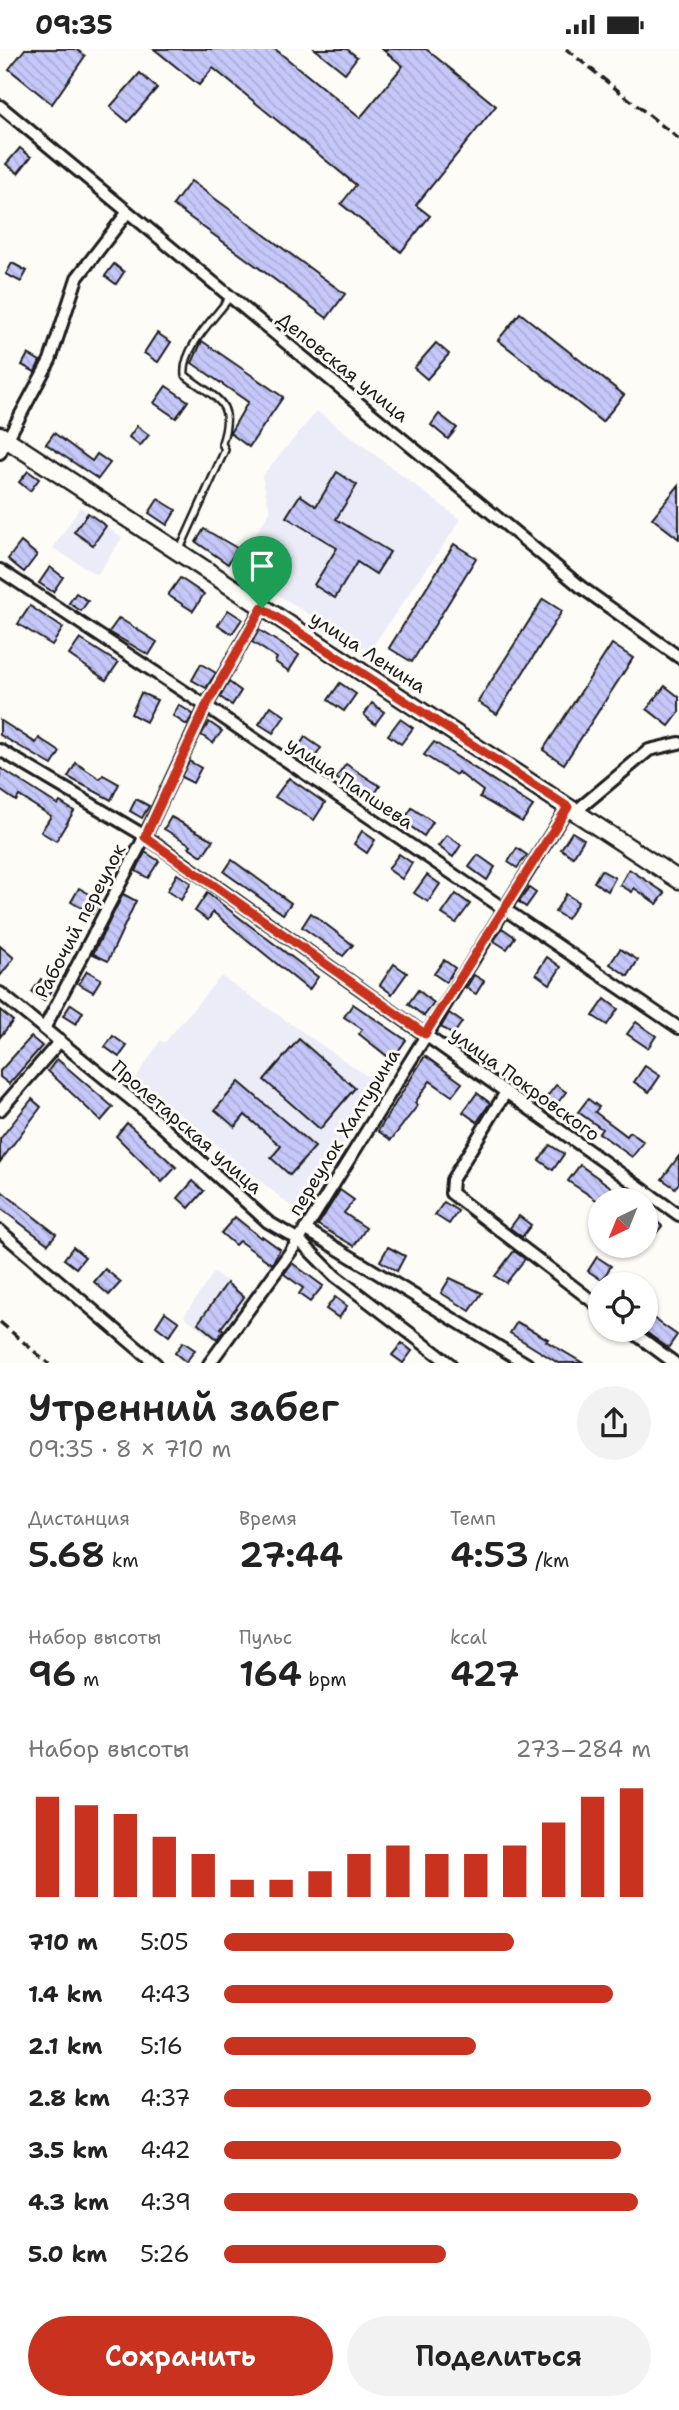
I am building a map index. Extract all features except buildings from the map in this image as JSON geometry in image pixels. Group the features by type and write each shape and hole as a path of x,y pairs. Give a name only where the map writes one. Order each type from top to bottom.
{"main road":[{"name":"улица Ленина","path":"3,443 178,553 679,880"}],"street":[{"name":"Деповская улица","path":"0,106 581,587 679,657"},
{"path":"3,443 50,360 77,278 127,213"},
{"name":"улица Папшева","path":"0,570 206,706 679,1028"},
{"name":"Рабочий переулок","path":"45,1027 145,837 206,706 262,608"},
{"name":"переулок Халтурина","path":"209,1363 299,1240 425,1034 571,810 649,751 679,743"},
{"name":"улица Покровского","path":"0,750 145,837 679,1215"},
{"name":"Пролетарская улица","path":"0,993 143,1109 268,1222 299,1240 335,1276 450,1363"},
{"path":"0,1110 60,1041"},
{"path":"506,1092 452,1179 451,1193 588,1298"},
{"path":"305,1229 527,1363"},
{"path":"0,1231 156,1363"},
{"path":"647,1342 676,1363"}],"lane":[{"path":"178,553 225,450 222,443 229,423 225,406 185,375 184,366 195,345 230,297"}],"shaded area":[{"path":"317,411 461,520 369,651 236,569 270,511 262,476"},
{"path":"80,507 122,538 97,575 53,548"},
{"path":"221,976 380,1085 299,1213 136,1078 160,1041 165,1042"},
{"path":"214,1272 247,1297 216,1342 184,1316"}],"railway":[{"path":"566,49 679,139"},
{"path":"0,1322 48,1363"}],"route":[{"path":"262,608 568,807 425,1034 145,837 206,706 262,608"}]}
